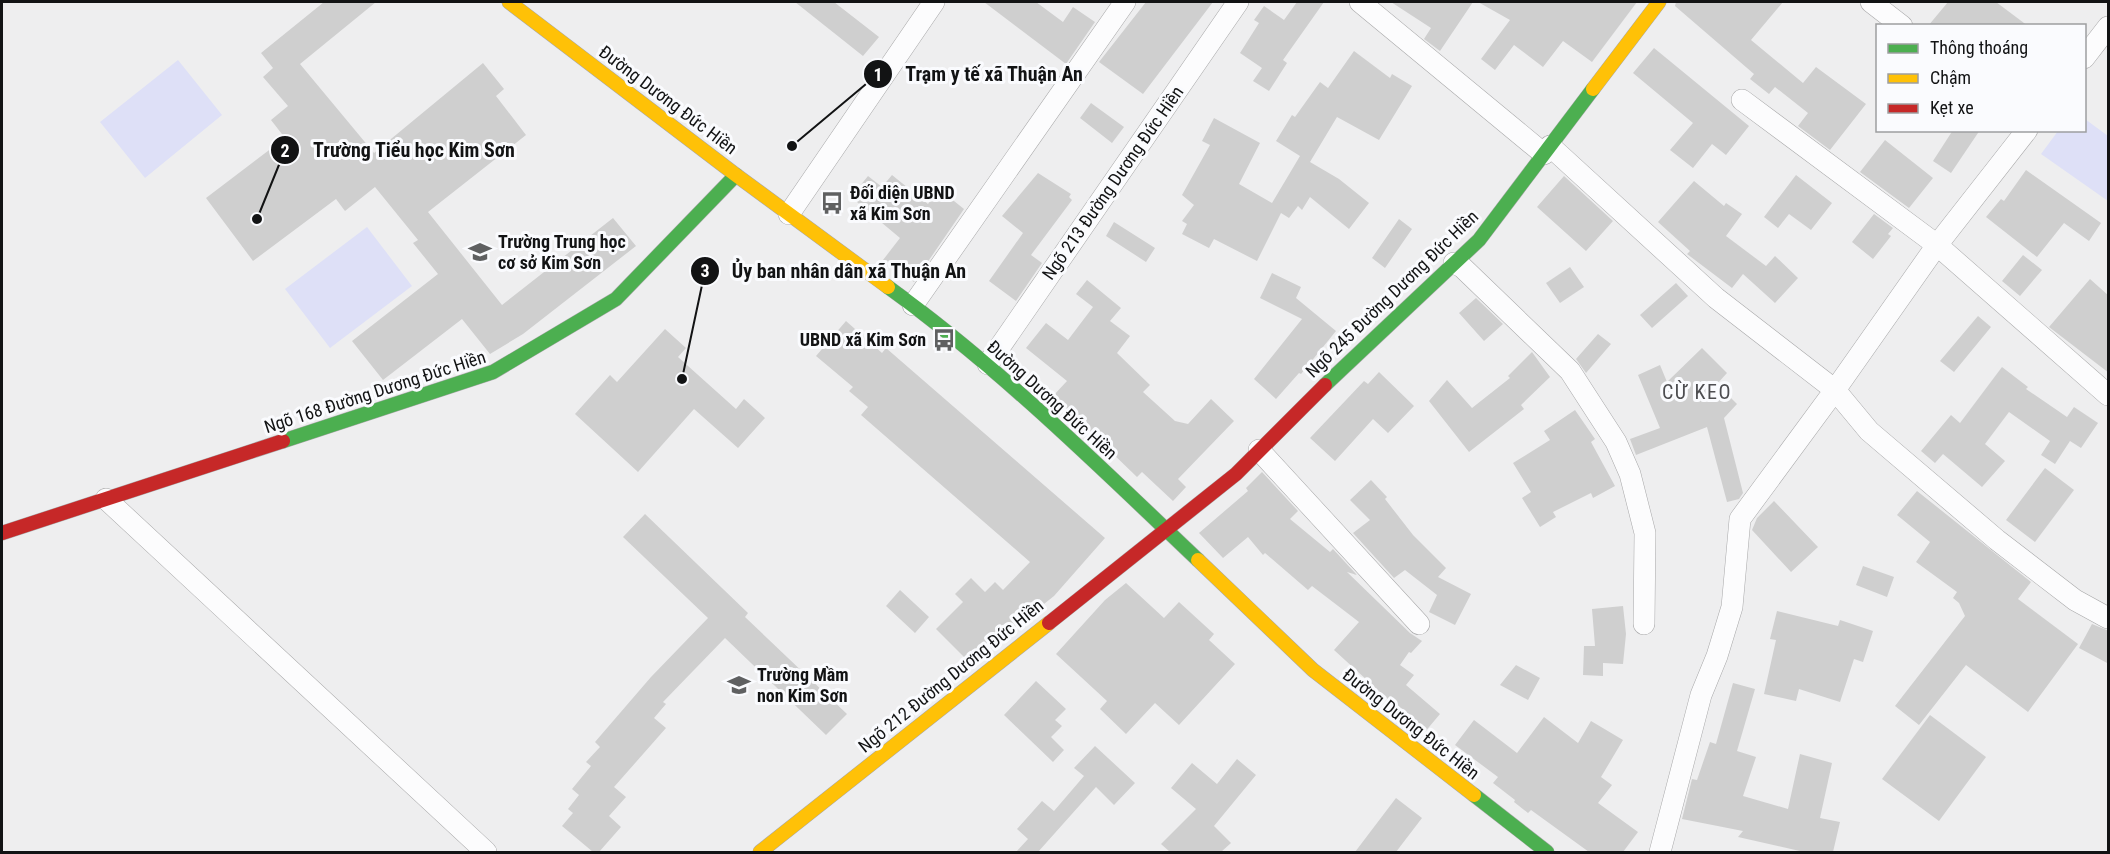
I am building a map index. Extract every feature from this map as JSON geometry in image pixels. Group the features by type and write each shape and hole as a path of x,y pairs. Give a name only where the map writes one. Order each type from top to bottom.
{"main road":[{"name":"Đường Dương Đức Hiền","path":"509,2 988,364 1165,528 1313,670 1547,852"},
{"name":"Ngõ 245 Đường Dương Đức Hiền","path":"1165,528 1236,474 1352,357 1479,240 1659,2"},
{"name":"Ngõ 168 Đường Dương Đức Hiền","path":"2,533 493,372 616,299 736,174"},
{"name":"Ngõ 212 Đường Dương Đức Hiền","path":"760,852 1165,528"}],"street":[{"path":"789,214 934,2"},
{"path":"912,305 1125,2"},
{"name":"Ngõ 213 Đường Dương Đức Hiền","path":"988,364 1238,2"},
{"path":"1360,2 1547,150 1716,298 1835,390 1869,431 1997,540 2059,589 2109,618"},
{"path":"1871,2 1899,24"},
{"path":"2086,56 2109,27"},
{"path":"1742,100 1937,245 2109,395"},
{"path":"1660,852 1701,695 1718,656 1732,607 1740,519 1835,390 1937,245 2025,132"},
{"path":"1454,263 1462,267 1570,371 1616,442 1630,474 1645,533 1644,624"},
{"path":"1259,450 1419,624"},
{"path":"106,499 486,852"}],"shaded area":[{"path":"178,60 222,115 145,178 100,122"},
{"path":"2086,120 2108,136 2108,201 2041,154 2057,132 2086,132"},
{"path":"367,227 412,286 330,348 285,289"}],"building":[{"path":"324,2 376,2 300,64 374,153 483,63 504,89 496,96 526,135 428,212 502,305 613,218 636,246 523,334 490,354 462,319 383,380 352,341 438,274 413,243 418,240 375,187 345,211 336,199 253,261 206,198 285,138 271,120 288,106 263,77 273,68 261,53"},
{"path":"795,2 834,2 879,37 863,56"},
{"path":"984,2 1036,2 1063,22 1073,7 1095,22 1066,64"},
{"path":"1146,2 1213,2 1143,94 1099,62"},
{"path":"1297,2 1324,2 1283,60 1287,63 1269,91 1253,81 1262,68 1240,53 1259,23 1254,20 1264,6 1284,20"},
{"path":"1391,2 1473,2 1440,51 1424,39 1431,28"},
{"path":"1478,2 1637,2 1592,62 1563,41 1543,67 1514,45 1495,70 1481,59 1510,20"},
{"path":"1676,2 1783,2 1751,40 1803,83 1816,67 1866,104 1830,150 1798,126 1808,113 1775,87 1769,94 1750,79 1754,74 1675,6"},
{"path":"1948,2 1996,2 2025,24 1930,24"},
{"path":"1654,48 1749,126 1726,155 1712,144 1693,168 1670,150 1693,123 1633,73"},
{"path":"1354,51 1390,78 1392,74 1412,86 1379,140 1337,117 1310,162 1339,179 1369,203 1349,229 1310,197 1302,210 1298,206 1289,218 1281,213 1257,261 1214,239 1209,248 1182,234 1187,224 1182,221 1194,205 1182,195 1210,145 1202,141 1214,118 1260,143 1239,184 1272,203 1300,156 1276,141 1292,115 1295,117 1320,82 1328,88"},
{"path":"1091,103 1124,127 1112,143 1080,118"},
{"path":"1952,132 1979,132 1951,173 1933,161"},
{"path":"1885,140 1933,178 1909,208 1860,172"},
{"path":"2026,170 2101,223 2089,241 2064,223 2037,257 1986,217 2001,199 2004,201"},
{"path":"1038,173 1071,194 1069,197 1072,200 1031,255 1042,263 1016,301 989,281 1023,233 1002,216"},
{"path":"892,175 928,204 939,189 964,209 914,282 883,260 900,238 851,197 868,176 882,187"},
{"path":"1796,175 1832,203 1811,230 1789,214 1778,228 1764,217"},
{"path":"1564,176 1613,221 1586,251 1537,207"},
{"path":"1694,181 1724,206 1726,203 1742,214 1726,236 1766,266 1775,256 1798,278 1775,303 1743,274 1732,288 1687,254 1690,251 1658,222"},
{"path":"1874,214 1893,228 1888,234 1891,236 1873,259 1852,242"},
{"path":"1399,219 1412,229 1385,268 1372,258"},
{"path":"1114,222 1155,248 1146,262 1106,236"},
{"path":"2023,255 2042,270 2020,296 2002,281"},
{"path":"1570,267 1584,287 1560,303 1546,283"},
{"path":"1272,273 1301,287 1296,298 1336,331 1301,374 1299,373 1276,399 1254,379 1302,319 1260,298"},
{"path":"2090,279 2109,296 2109,373 2049,327"},
{"path":"1087,280 1121,308 1110,321 1130,336 1117,353 1150,385 1143,392 1175,421 1188,424 1211,399 1234,421 1178,479 1186,487 1173,501 1142,472 1137,477 1053,396 1067,381 1026,348 1046,323 1068,340 1093,307 1076,294"},
{"path":"1676,283 1688,296 1652,328 1640,315"},
{"path":"1476,298 1503,324 1484,341 1459,313"},
{"path":"1978,316 1991,327 1954,372 1940,361"},
{"path":"846,321 882,353 886,348 1105,538 1054,596 970,663 936,629 963,602 955,594 971,578 985,592 995,582 1003,590 1030,562 861,415 868,407 849,391 853,387 816,356"},
{"path":"665,329 686,348 678,357 736,409 744,399 765,418 738,448 694,409 638,472 575,414 610,375 617,382"},
{"path":"1598,334 1611,344 1586,373 1576,359"},
{"path":"1702,348 1727,373 1717,384 1737,404 1724,418 1743,493 1739,499 1727,502 1707,427 1636,455 1630,439 1660,428 1638,375 1660,365 1667,382"},
{"path":"1532,352 1550,377 1521,405 1524,409 1469,452 1429,401 1447,380 1472,408 1510,378 1508,376"},
{"path":"2002,367 2028,387 2026,389 2067,417 2074,407 2098,423 2081,448 2070,441 2055,464 2041,455 2050,441 2009,412 1985,444 2005,461 1982,487 1943,454 1935,463 1921,451 1951,415 1960,423"},
{"path":"1379,372 1414,406 1388,433 1373,419 1335,461 1310,438 1364,381 1368,384"},
{"path":"1575,410 1595,439 1591,442 1615,486 1593,498 1591,493 1553,512 1556,517 1540,527 1522,498 1531,492 1513,463 1550,440 1544,431"},
{"path":"2045,468 2074,490 2035,542 2006,520"},
{"path":"1262,472 1298,511 1290,519 1330,552 1333,549 1357,575 1347,572 1410,633 1422,641 1411,653 1409,652 1400,665 1414,675 1406,685 1440,714 1424,733 1389,705 1391,702 1334,650 1359,622 1312,586 1308,590 1265,553 1263,555 1248,537 1223,558 1199,533 1248,491 1246,488"},
{"path":"1371,480 1387,497 1385,499 1413,535 1446,568 1438,577 1471,594 1455,625 1429,612 1437,595 1405,570 1394,578 1353,533 1370,520 1350,500"},
{"path":"1917,491 2031,582 2018,599 2078,644 2028,712 1966,665 1919,725 1895,706 1965,616 1959,603 1953,598 1957,592 1916,562 1930,542 1897,515"},
{"path":"1774,501 1818,547 1791,572 1752,530 1757,518"},
{"path":"645,514 748,613 745,617 847,714 826,735 725,638 663,702 666,704 654,718 666,728 614,787 626,797 609,816 621,827 599,852 593,852 562,826 573,813 568,809 579,795 572,789 591,766 586,762 600,747 595,742 651,677 708,618 623,537"},
{"path":"1863,566 1894,577 1887,597 1856,585"},
{"path":"1126,583 1164,618 1179,602 1214,634 1209,640 1235,664 1179,725 1155,703 1126,734 1100,709 1107,701 1056,654 1105,600"},
{"path":"900,590 929,617 915,633 886,606"},
{"path":"1623,606 1626,634 1623,664 1603,663 1603,676 1583,675 1584,646 1595,646 1592,609"},
{"path":"1777,611 1838,626 1840,620 1873,631 1863,662 1854,659 1840,702 1799,689 1796,701 1764,694 1776,640 1770,639"},
{"path":"2092,624 2109,631 2109,664 2079,648"},
{"path":"1516,665 1540,678 1528,700 1500,685"},
{"path":"1036,681 1066,709 1055,720 1062,726 1051,737 1064,750 1053,762 1004,715"},
{"path":"1733,683 1755,689 1737,751 1756,757 1743,796 1788,809 1800,754 1832,763 1820,818 1840,822 1833,852 1804,852 1738,837 1743,831 1682,819 1692,779 1697,780 1710,742 1716,744"},
{"path":"1930,715 1986,757 1939,821 1882,779"},
{"path":"1544,717 1578,743 1591,721 1623,740 1601,777 1612,785 1598,803 1638,832 1623,852 1589,852 1531,810 1528,813 1514,802 1515,800 1493,783 1498,777 1455,745 1474,720 1517,753"},
{"path":"1095,746 1135,783 1114,805 1096,787 1038,852 1016,852 1028,839 1017,829 1042,801 1054,811 1084,776 1074,768"},
{"path":"1237,759 1256,775 1214,826 1231,843 1221,852 1170,852 1161,844 1196,809 1171,788 1192,763 1217,784"},
{"path":"1396,798 1422,818 1396,852 1355,852"}],"traffic: fast":[{"path":"1325,385 1479,240 1593,89"},
{"path":"283,441 493,372 616,299 736,175"},
{"path":"888,287 970,350 1009,384 1086,453 1198,560"},
{"path":"1474,795 1547,852"}],"traffic: slow":[{"path":"509,2 736,175 888,287"},
{"path":"1593,89 1659,2"},
{"path":"1198,560 1313,670 1474,795"},
{"path":"760,852 1049,623"}],"traffic: jam":[{"path":"1049,623 1236,474 1325,385"},
{"path":"2,533 283,441"}],"place":[{"name":"Trạm y tế xã Thuận An","path":"792,146"},
{"name":"Đối diện UBND xã Kim Sơn","path":"832,203"},
{"name":"Trường Tiểu học Kim Sơn","path":"257,219"},
{"name":"Trường Trung học cơ sở Kim Sơn","path":"480,252"},
{"name":"UBND xã Kim Sơn","path":"944,340"},
{"name":"Ủy ban nhân dân xã Thuận An","path":"682,379"},
{"name":"Trường Mầm non Kim Sơn","path":"739,685"}],"district":[{"name":"CỪ KEO","path":"1697,392"}]}
